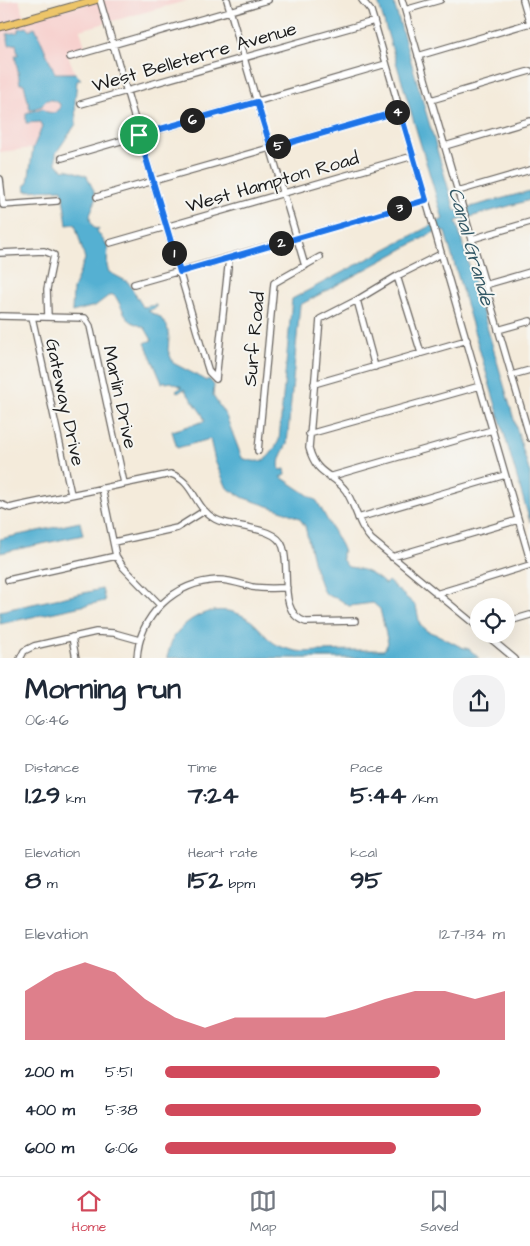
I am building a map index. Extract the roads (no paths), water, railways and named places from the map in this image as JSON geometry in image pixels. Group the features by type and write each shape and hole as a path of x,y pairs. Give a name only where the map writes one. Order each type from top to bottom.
{"main road":[{"path":"0,27 95,0"}],"street":[{"path":"100,0 206,363 209,372 216,379 229,258"},
{"path":"227,0 305,266"},
{"path":"70,57 268,0"},
{"path":"362,0 371,11 530,560"},
{"path":"402,0 498,330 527,420 530,438"},
{"path":"405,10 440,0"},
{"path":"418,56 530,24 523,0"},
{"name":"West Belleterre Avenue","path":"81,104 374,21"},
{"path":"62,158 386,64"},
{"path":"431,100 530,72"},
{"path":"97,196 400,111"},
{"path":"445,146 530,120"},
{"name":"West Hampton Road","path":"110,242 413,156"},
{"path":"458,191 530,170"},
{"path":"0,179 3,205 57,201"},
{"path":"134,284 426,200"},
{"path":"472,239 530,222"},
{"path":"0,253 44,251 54,255 47,289 48,317 0,316"},
{"path":"442,254 397,276 320,319 309,448 315,464 344,489 365,533 376,545 470,621"},
{"name":"Surf Road","path":"258,450 274,283 320,257"},
{"path":"485,285 530,272"},
{"path":"397,276 421,353"},
{"path":"356,300 375,367"},
{"name":"Gateway Drive","path":"32,317 71,494"},
{"name":"Marlin Drive","path":"48,317 86,318 90,326 124,483"},
{"path":"498,330 530,321"},
{"path":"314,384 467,340"},
{"path":"512,375 530,370"},
{"path":"310,434 480,386"},
{"path":"329,477 492,430"},
{"path":"0,504 10,508 164,474 178,476 189,486 204,511 215,519 276,536 284,547 290,610 298,620 306,622 355,621"},
{"path":"358,518 505,475"},
{"path":"102,488 116,556 123,567 160,605"},
{"path":"114,542 177,528 204,511"},
{"path":"392,557 518,520"},
{"path":"8,580 116,556"},
{"path":"436,594 530,566"},
{"path":"137,658 139,640 150,618 160,605 182,589 195,583 220,580 253,587 287,588"},
{"path":"515,619 530,615"},
{"path":"20,658 28,648 96,632 107,632 139,640"},
{"path":"72,637 76,658"},
{"path":"496,643 515,658"}],"water":[{"path":"376,0 393,0 455,211 530,191 530,200 456,221 530,474 530,522 445,232 438,230 300,305 287,444 281,456 279,466 280,470 285,469 286,475 281,477 317,501 341,545 344,552 342,552 342,559 348,567 368,572 385,584 388,581 416,606 420,625 427,631 469,649 479,658 167,658 173,639 183,626 200,615 220,610 240,614 256,625 272,642 283,648 296,651 384,650 388,643 380,609 373,603 349,606 323,591 315,569 305,526 299,518 244,498 227,488 215,461 210,439 177,448 172,431 205,421 184,389 178,393 176,391 182,387 171,382 166,383 165,381 162,383 145,343 152,340 145,328 127,318 116,297 111,294 95,306 72,312 73,289 85,259 75,224 67,225 62,189 26,191 25,186 28,183 33,148 42,127 40,122 26,123 26,113 43,108 47,112 54,113 60,109 60,104 48,100 42,106 30,110 24,84 20,84 15,55 18,55 16,44 9,45 7,34 18,32 18,29 27,27 29,30 35,27 55,73 75,73 81,79 77,81 75,100 76,124 56,153 56,164 64,170 67,169 87,176 95,194 90,219 95,229 98,228 99,230 97,231 108,247 107,266 109,272 128,282 143,307 156,305 157,307 148,311 160,317 167,326 168,350 173,363 205,381 209,379 214,385 213,396 226,416 242,458 261,461 269,456 279,440 292,299 443,219"},
{"path":"80,522 83,535 0,553 0,539"},
{"path":"102,589 105,601 0,624 0,611"}],"water label":[{"name":"Canal Grande","path":"472,246"}]}
